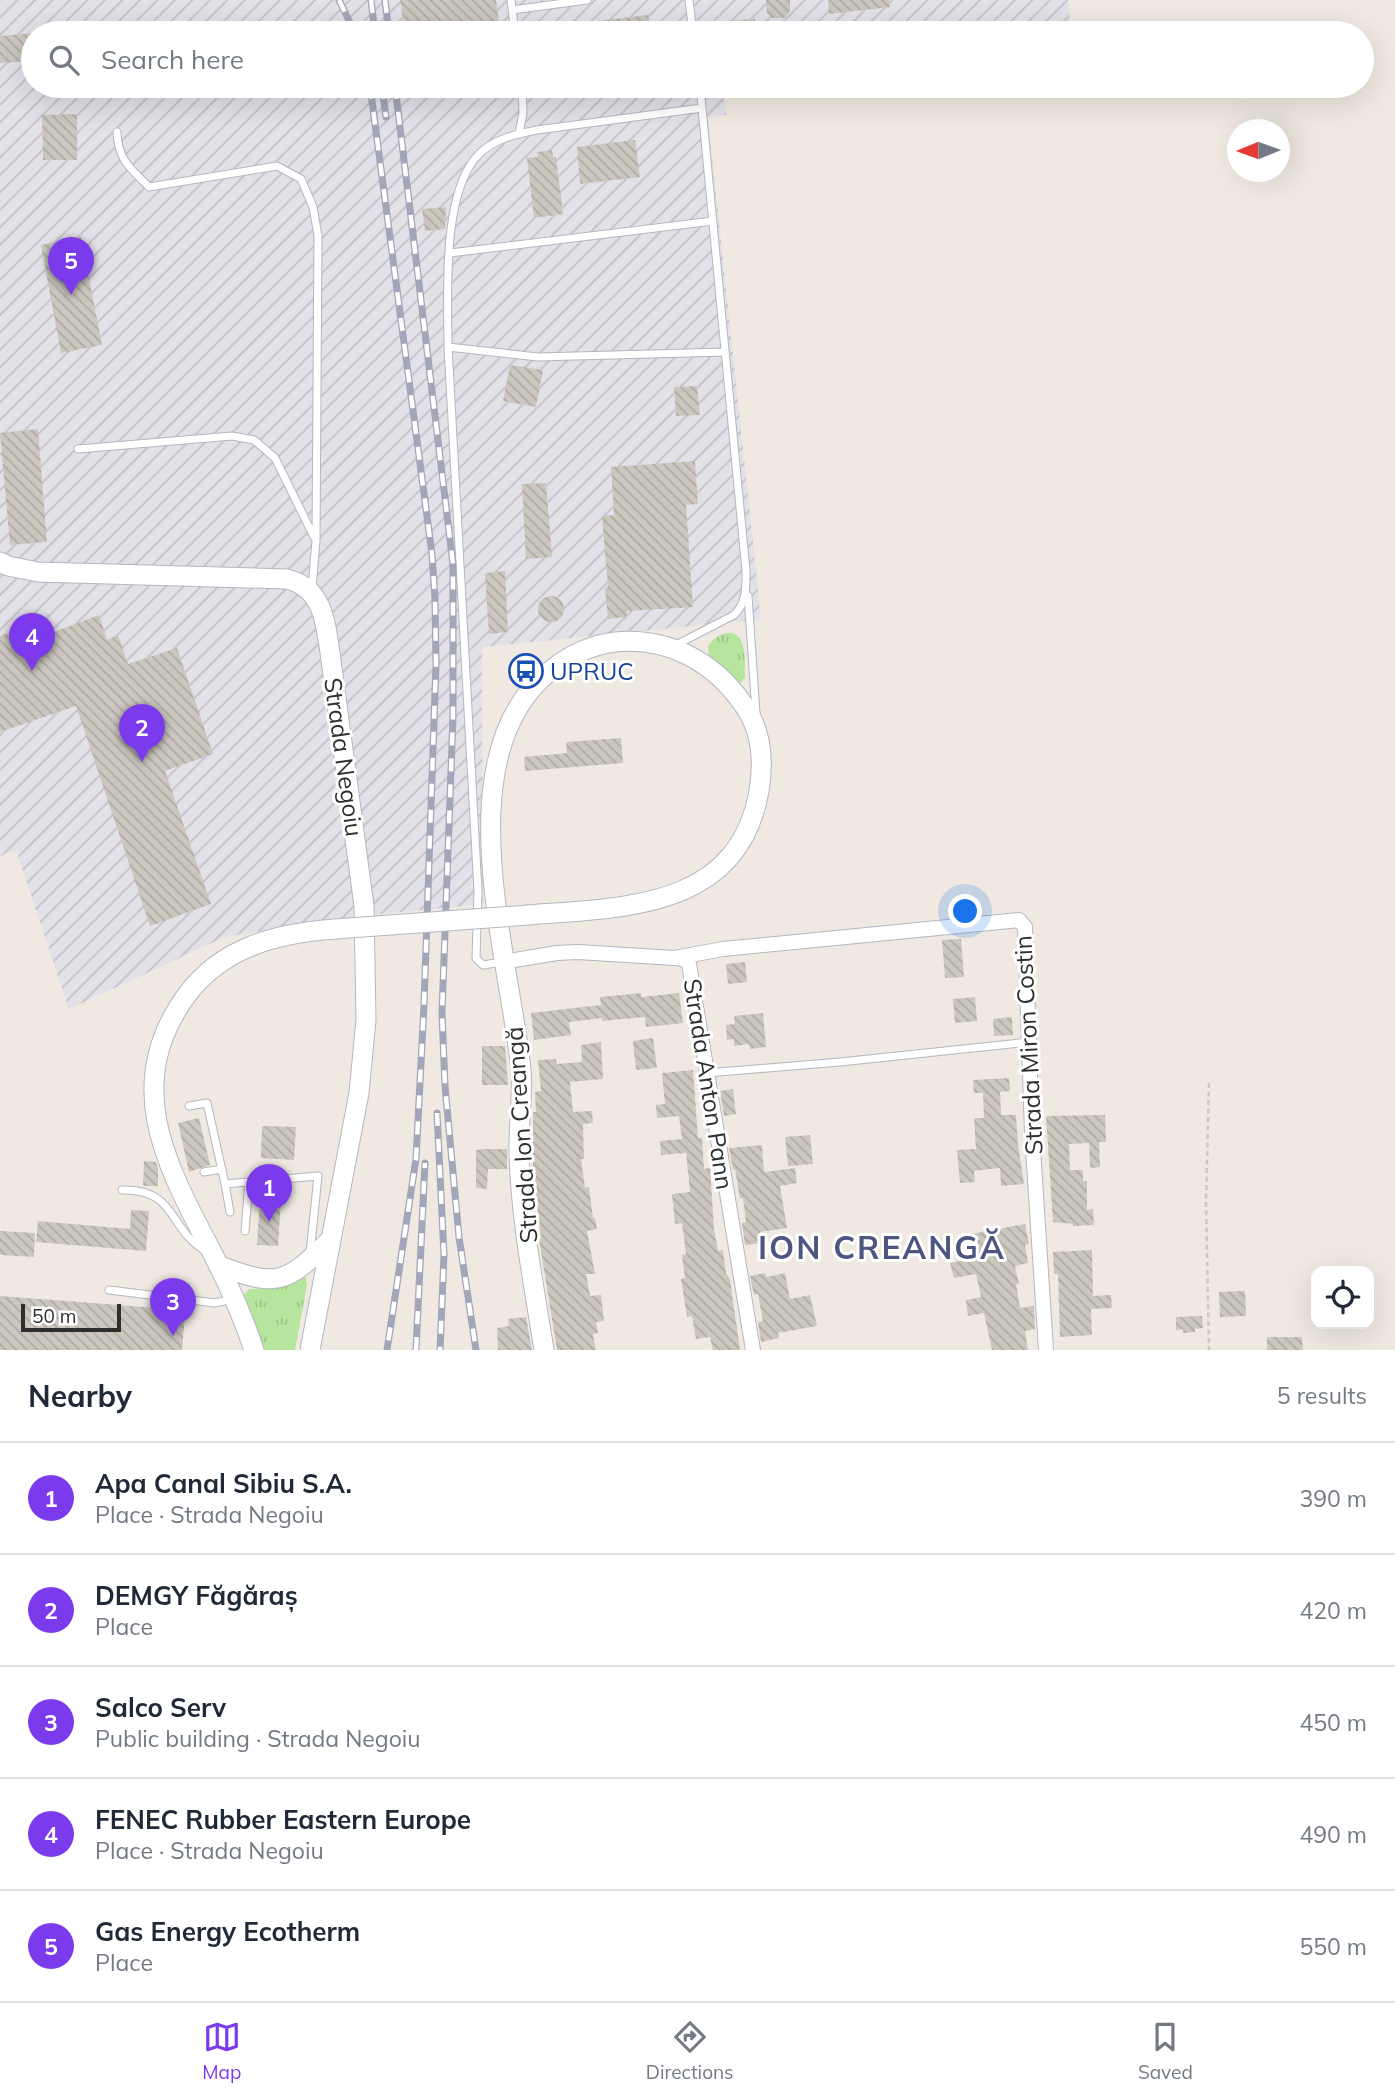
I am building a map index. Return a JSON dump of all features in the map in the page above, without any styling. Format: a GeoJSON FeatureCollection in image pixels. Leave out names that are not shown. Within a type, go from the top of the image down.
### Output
{"type":"FeatureCollection","features":[{"type":"Feature","properties":{"kind":"main road"},"geometry":{"type":"LineString","coordinates":[[0,562],[22,569],[50,572],[288,579],[302,582],[312,591]]}},
{"type":"Feature","properties":{"kind":"main road","name":"Strada Negoiu"},"geometry":{"type":"LineString","coordinates":[[310,1350],[362,1067],[366,1020],[364,906],[326,626],[312,591]]}},
{"type":"Feature","properties":{"kind":"main road","name":"Strada Ion Creangă"},"geometry":{"type":"LineString","coordinates":[[544,1350],[522,1194],[519,1154],[521,1074],[494,888],[493,793],[502,742],[517,707],[541,677],[581,651],[614,642],[648,642],[671,647],[699,660],[721,678],[740,699],[757,726]]}},
{"type":"Feature","properties":{"kind":"main road"},"geometry":{"type":"LineString","coordinates":[[254,1350],[218,1265],[184,1202],[159,1135],[153,1087],[154,1070],[163,1036],[190,990],[222,961],[252,944],[303,932],[640,905],[678,894],[714,872],[733,854],[753,815],[761,773],[757,726]]}},
{"type":"Feature","properties":{"kind":"main road"},"geometry":{"type":"LineString","coordinates":[[218,1265],[255,1278],[275,1279],[301,1269],[330,1240]]}},
{"type":"Feature","properties":{"kind":"street","name":"Strada Miron Costin"},"geometry":{"type":"LineString","coordinates":[[674,958],[723,949],[1019,920],[1025,927],[1032,1133],[1046,1350]]}},
{"type":"Feature","properties":{"kind":"street","name":"Strada Anton Pann"},"geometry":{"type":"LineString","coordinates":[[503,961],[578,952],[674,958],[689,964],[753,1350]]}},
{"type":"Feature","properties":{"kind":"lane"},"geometry":{"type":"LineString","coordinates":[[511,0],[513,21]]}},
{"type":"Feature","properties":{"kind":"lane"},"geometry":{"type":"LineString","coordinates":[[512,10],[587,0]]}},
{"type":"Feature","properties":{"kind":"lane"},"geometry":{"type":"LineString","coordinates":[[689,0],[692,21]]}},
{"type":"Feature","properties":{"kind":"lane"},"geometry":{"type":"LineString","coordinates":[[520,133],[522,98]]}},
{"type":"Feature","properties":{"kind":"lane"},"geometry":{"type":"LineString","coordinates":[[701,98],[746,571],[757,726]]}},
{"type":"Feature","properties":{"kind":"lane"},"geometry":{"type":"LineString","coordinates":[[503,961],[483,965],[476,958],[478,891],[448,348],[450,253],[457,200],[471,164],[479,153],[493,143],[520,133],[702,108]]}},
{"type":"Feature","properties":{"kind":"lane"},"geometry":{"type":"LineString","coordinates":[[117,132],[117,149],[125,164],[149,187],[277,166],[301,179],[313,206],[318,236],[316,541],[312,591]]}},
{"type":"Feature","properties":{"kind":"lane"},"geometry":{"type":"LineString","coordinates":[[450,253],[713,221]]}},
{"type":"Feature","properties":{"kind":"lane"},"geometry":{"type":"LineString","coordinates":[[448,348],[538,357],[725,352]]}},
{"type":"Feature","properties":{"kind":"lane"},"geometry":{"type":"LineString","coordinates":[[78,449],[232,436],[254,440],[275,458],[316,541]]}},
{"type":"Feature","properties":{"kind":"lane"},"geometry":{"type":"LineString","coordinates":[[671,647],[734,615],[741,608],[746,594],[746,571]]}},
{"type":"Feature","properties":{"kind":"lane"},"geometry":{"type":"LineString","coordinates":[[707,1073],[867,1060],[1029,1042]]}},
{"type":"Feature","properties":{"kind":"lane"},"geometry":{"type":"LineString","coordinates":[[189,1106],[207,1103],[230,1212]]}},
{"type":"Feature","properties":{"kind":"lane"},"geometry":{"type":"LineString","coordinates":[[204,1172],[222,1169]]}},
{"type":"Feature","properties":{"kind":"lane"},"geometry":{"type":"LineString","coordinates":[[225,1184],[318,1177],[310,1261]]}},
{"type":"Feature","properties":{"kind":"lane"},"geometry":{"type":"LineString","coordinates":[[245,1231],[249,1182]]}},
{"type":"Feature","properties":{"kind":"lane"},"geometry":{"type":"LineString","coordinates":[[121,1190],[134,1190],[162,1200],[187,1238],[218,1265]]}},
{"type":"Feature","properties":{"kind":"lane"},"geometry":{"type":"LineString","coordinates":[[109,1290],[215,1303],[234,1299]]}},
{"type":"Feature","properties":{"kind":"path"},"geometry":{"type":"LineString","coordinates":[[1209,1083],[1206,1201],[1209,1350]]}},
{"type":"Feature","properties":{"kind":"shaded area"},"geometry":{"type":"Polygon","coordinates":[[[0,0],[1068,0],[1070,21],[21,21],[21,98],[724,98],[726,115],[708,118],[761,619],[482,647],[483,904],[342,918],[225,937],[69,1009],[16,850],[0,856],[0,0]]]}},
{"type":"Feature","properties":{"kind":"green space"},"geometry":{"type":"Polygon","coordinates":[[[733,633],[741,641],[744,652],[745,677],[741,682],[737,682],[709,657],[708,646],[713,640],[722,634],[733,633]]]}},
{"type":"Feature","properties":{"kind":"green space"},"geometry":{"type":"Polygon","coordinates":[[[306,1277],[307,1285],[295,1350],[263,1350],[243,1296],[249,1289],[274,1288],[306,1277]]]}},
{"type":"Feature","properties":{"kind":"building"},"geometry":{"type":"Polygon","coordinates":[[[400,0],[496,0],[499,21],[403,21],[400,0]]]}},
{"type":"Feature","properties":{"kind":"building"},"geometry":{"type":"Polygon","coordinates":[[[766,0],[790,0],[790,11],[784,18],[772,18],[767,13],[766,0]]]}},
{"type":"Feature","properties":{"kind":"building"},"geometry":{"type":"Polygon","coordinates":[[[828,0],[889,0],[890,7],[829,14],[828,0]]]}},
{"type":"Feature","properties":{"kind":"building"},"geometry":{"type":"Polygon","coordinates":[[[648,15],[649,21],[597,21],[648,15]]]}},
{"type":"Feature","properties":{"kind":"building"},"geometry":{"type":"Polygon","coordinates":[[[21,34],[21,62],[0,63],[0,36],[21,34]]]}},
{"type":"Feature","properties":{"kind":"building"},"geometry":{"type":"Polygon","coordinates":[[[77,114],[77,160],[43,160],[42,115],[77,114]]]}},
{"type":"Feature","properties":{"kind":"building"},"geometry":{"type":"Polygon","coordinates":[[[635,140],[640,177],[580,184],[577,147],[635,140]]]}},
{"type":"Feature","properties":{"kind":"building"},"geometry":{"type":"Polygon","coordinates":[[[552,150],[553,157],[556,157],[563,214],[534,218],[527,158],[538,157],[537,152],[552,150]]]}},
{"type":"Feature","properties":{"kind":"building"},"geometry":{"type":"Polygon","coordinates":[[[446,207],[445,229],[425,231],[422,209],[446,207]]]}},
{"type":"Feature","properties":{"kind":"building"},"geometry":{"type":"Polygon","coordinates":[[[81,237],[102,345],[61,353],[41,245],[81,237]]]}},
{"type":"Feature","properties":{"kind":"building"},"geometry":{"type":"Polygon","coordinates":[[[510,365],[543,370],[536,407],[503,401],[510,365]]]}},
{"type":"Feature","properties":{"kind":"building"},"geometry":{"type":"Polygon","coordinates":[[[697,386],[700,415],[676,416],[674,387],[697,386]]]}},
{"type":"Feature","properties":{"kind":"building"},"geometry":{"type":"Polygon","coordinates":[[[38,429],[47,542],[10,545],[0,433],[38,429]]]}},
{"type":"Feature","properties":{"kind":"building"},"geometry":{"type":"Polygon","coordinates":[[[695,461],[698,504],[686,505],[693,607],[627,611],[626,617],[608,619],[602,516],[614,515],[611,467],[695,461]]]}},
{"type":"Feature","properties":{"kind":"building"},"geometry":{"type":"Polygon","coordinates":[[[546,483],[552,557],[526,559],[522,484],[546,483]]]}},
{"type":"Feature","properties":{"kind":"building"},"geometry":{"type":"Polygon","coordinates":[[[505,571],[508,632],[489,634],[485,573],[505,571]]]}},
{"type":"Feature","properties":{"kind":"building"},"geometry":{"type":"Polygon","coordinates":[[[551,596],[560,600],[564,609],[560,618],[551,622],[542,618],[538,609],[542,600],[551,596]]]}},
{"type":"Feature","properties":{"kind":"building"},"geometry":{"type":"Polygon","coordinates":[[[99,615],[107,640],[118,635],[128,664],[177,648],[213,754],[165,771],[211,904],[150,926],[76,706],[0,732],[0,636],[47,619],[51,633],[99,615]]]}},
{"type":"Feature","properties":{"kind":"building"},"geometry":{"type":"Polygon","coordinates":[[[621,738],[623,763],[525,771],[524,757],[567,753],[566,742],[621,738]]]}},
{"type":"Feature","properties":{"kind":"building"},"geometry":{"type":"Polygon","coordinates":[[[961,939],[964,977],[945,978],[942,940],[961,939]]]}},
{"type":"Feature","properties":{"kind":"building"},"geometry":{"type":"Polygon","coordinates":[[[745,962],[747,982],[728,984],[726,964],[745,962]]]}},
{"type":"Feature","properties":{"kind":"building"},"geometry":{"type":"Polygon","coordinates":[[[641,993],[641,997],[679,993],[683,1023],[646,1027],[645,1017],[602,1021],[602,1018],[569,1022],[571,1035],[534,1040],[531,1013],[601,1005],[600,997],[641,993]]]}},
{"type":"Feature","properties":{"kind":"building"},"geometry":{"type":"Polygon","coordinates":[[[975,997],[977,1021],[955,1023],[953,999],[975,997]]]}},
{"type":"Feature","properties":{"kind":"building"},"geometry":{"type":"Polygon","coordinates":[[[763,1013],[766,1047],[750,1049],[749,1044],[734,1046],[734,1039],[727,1040],[726,1025],[735,1024],[734,1016],[763,1013]]]}},
{"type":"Feature","properties":{"kind":"building"},"geometry":{"type":"Polygon","coordinates":[[[1012,1017],[1013,1035],[994,1036],[993,1019],[1012,1017]]]}},
{"type":"Feature","properties":{"kind":"building"},"geometry":{"type":"Polygon","coordinates":[[[653,1038],[657,1068],[636,1070],[633,1041],[653,1038]]]}},
{"type":"Feature","properties":{"kind":"building"},"geometry":{"type":"Polygon","coordinates":[[[601,1042],[603,1079],[570,1082],[573,1112],[592,1111],[593,1123],[583,1124],[584,1159],[581,1159],[585,1188],[589,1187],[597,1229],[587,1231],[595,1274],[586,1274],[590,1296],[601,1295],[604,1321],[596,1322],[598,1333],[593,1334],[596,1350],[557,1350],[539,1239],[533,1167],[535,1092],[541,1091],[538,1060],[556,1059],[557,1064],[582,1062],[581,1045],[601,1042]]]}},
{"type":"Feature","properties":{"kind":"building"},"geometry":{"type":"Polygon","coordinates":[[[482,1046],[505,1046],[508,1085],[482,1085],[482,1046]]]}},
{"type":"Feature","properties":{"kind":"building"},"geometry":{"type":"Polygon","coordinates":[[[693,1070],[698,1138],[702,1138],[704,1169],[710,1168],[714,1229],[718,1251],[723,1250],[726,1273],[730,1280],[740,1350],[713,1350],[710,1337],[696,1339],[692,1316],[687,1317],[681,1279],[685,1278],[682,1255],[686,1254],[682,1223],[675,1224],[672,1194],[690,1192],[686,1153],[661,1155],[660,1141],[682,1139],[679,1116],[657,1118],[656,1105],[665,1104],[662,1073],[693,1070]]]}},
{"type":"Feature","properties":{"kind":"building"},"geometry":{"type":"Polygon","coordinates":[[[1009,1078],[1010,1091],[1000,1092],[1001,1115],[1016,1115],[1024,1184],[1001,1186],[1000,1168],[974,1171],[975,1182],[960,1183],[957,1150],[976,1149],[974,1118],[984,1118],[983,1093],[974,1093],[973,1080],[1009,1078]]]}},
{"type":"Feature","properties":{"kind":"building"},"geometry":{"type":"Polygon","coordinates":[[[733,1089],[736,1114],[724,1116],[720,1091],[733,1089]]]}},
{"type":"Feature","properties":{"kind":"building"},"geometry":{"type":"Polygon","coordinates":[[[1105,1115],[1106,1142],[1099,1142],[1100,1167],[1090,1168],[1089,1143],[1069,1144],[1070,1170],[1083,1170],[1083,1181],[1087,1181],[1087,1210],[1093,1209],[1094,1225],[1073,1226],[1053,1222],[1046,1116],[1105,1115]]]}},
{"type":"Feature","properties":{"kind":"building"},"geometry":{"type":"Polygon","coordinates":[[[199,1118],[210,1165],[189,1172],[178,1123],[199,1118]]]}},
{"type":"Feature","properties":{"kind":"building"},"geometry":{"type":"Polygon","coordinates":[[[262,1126],[296,1127],[294,1160],[261,1158],[262,1126]]]}},
{"type":"Feature","properties":{"kind":"building"},"geometry":{"type":"Polygon","coordinates":[[[810,1135],[813,1164],[788,1166],[785,1137],[810,1135]]]}},
{"type":"Feature","properties":{"kind":"building"},"geometry":{"type":"Polygon","coordinates":[[[762,1145],[764,1172],[795,1168],[797,1183],[780,1186],[787,1228],[760,1232],[761,1243],[745,1245],[743,1198],[740,1199],[729,1148],[762,1145]]]}},
{"type":"Feature","properties":{"kind":"building"},"geometry":{"type":"Polygon","coordinates":[[[507,1149],[507,1169],[488,1169],[487,1189],[476,1188],[476,1150],[507,1149]]]}},
{"type":"Feature","properties":{"kind":"building"},"geometry":{"type":"Polygon","coordinates":[[[144,1161],[156,1162],[158,1186],[143,1186],[144,1161]]]}},
{"type":"Feature","properties":{"kind":"building"},"geometry":{"type":"Polygon","coordinates":[[[260,1198],[281,1200],[278,1246],[257,1245],[260,1198]]]}},
{"type":"Feature","properties":{"kind":"building"},"geometry":{"type":"Polygon","coordinates":[[[131,1210],[149,1211],[146,1251],[36,1242],[38,1221],[130,1229],[131,1210]]]}},
{"type":"Feature","properties":{"kind":"building"},"geometry":{"type":"Polygon","coordinates":[[[1025,1224],[1029,1244],[1025,1245],[1028,1263],[1015,1266],[1019,1284],[1016,1284],[1020,1308],[1034,1306],[1035,1329],[1025,1331],[1028,1350],[992,1350],[984,1313],[968,1316],[966,1300],[981,1297],[976,1274],[954,1278],[950,1263],[975,1258],[971,1234],[1025,1224]]]}},
{"type":"Feature","properties":{"kind":"building"},"geometry":{"type":"Polygon","coordinates":[[[0,1231],[35,1233],[34,1257],[0,1255],[0,1231]]]}},
{"type":"Feature","properties":{"kind":"building"},"geometry":{"type":"Polygon","coordinates":[[[1092,1250],[1093,1296],[1111,1295],[1112,1308],[1091,1309],[1092,1335],[1060,1337],[1058,1274],[1054,1274],[1053,1252],[1092,1250]]]}},
{"type":"Feature","properties":{"kind":"building"},"geometry":{"type":"Polygon","coordinates":[[[765,1273],[766,1277],[785,1273],[790,1299],[810,1295],[817,1326],[778,1333],[779,1338],[761,1342],[758,1322],[763,1321],[758,1294],[754,1295],[750,1276],[765,1273]]]}},
{"type":"Feature","properties":{"kind":"building"},"geometry":{"type":"Polygon","coordinates":[[[1245,1291],[1246,1316],[1220,1317],[1219,1292],[1245,1291]]]}},
{"type":"Feature","properties":{"kind":"building"},"geometry":{"type":"Polygon","coordinates":[[[0,1296],[159,1308],[159,1312],[185,1315],[182,1350],[0,1350],[0,1296]]]}},
{"type":"Feature","properties":{"kind":"building"},"geometry":{"type":"Polygon","coordinates":[[[1202,1316],[1203,1328],[1183,1333],[1183,1329],[1176,1330],[1176,1317],[1202,1316]]]}},
{"type":"Feature","properties":{"kind":"building"},"geometry":{"type":"Polygon","coordinates":[[[526,1317],[532,1350],[498,1350],[497,1328],[509,1326],[508,1319],[526,1317]]]}},
{"type":"Feature","properties":{"kind":"building"},"geometry":{"type":"Polygon","coordinates":[[[1267,1337],[1302,1337],[1303,1350],[1267,1350],[1267,1337]]]}},
{"type":"Feature","properties":{"kind":"railway"},"geometry":{"type":"LineString","coordinates":[[339,0],[349,21]]}},
{"type":"Feature","properties":{"kind":"railway"},"geometry":{"type":"LineString","coordinates":[[371,0],[374,21]]}},
{"type":"Feature","properties":{"kind":"railway"},"geometry":{"type":"LineString","coordinates":[[385,0],[388,21]]}},
{"type":"Feature","properties":{"kind":"railway"},"geometry":{"type":"LineString","coordinates":[[372,98],[432,554],[436,664],[416,1159],[387,1350]]}},
{"type":"Feature","properties":{"kind":"railway"},"geometry":{"type":"LineString","coordinates":[[384,98],[386,117]]}},
{"type":"Feature","properties":{"kind":"railway"},"geometry":{"type":"LineString","coordinates":[[396,98],[453,564],[453,717],[442,1013],[445,1086],[459,1237],[476,1350]]}},
{"type":"Feature","properties":{"kind":"railway"},"geometry":{"type":"LineString","coordinates":[[437,1113],[444,1255],[440,1350]]}},
{"type":"Feature","properties":{"kind":"railway"},"geometry":{"type":"LineString","coordinates":[[416,1350],[425,1163]]}},
{"type":"Feature","properties":{"kind":"place","name":"Gas Energy Ecotherm"},"geometry":{"type":"Point","coordinates":[71,295]}},
{"type":"Feature","properties":{"kind":"place","name":"FENEC Rubber Eastern Europe"},"geometry":{"type":"Point","coordinates":[32,671]}},
{"type":"Feature","properties":{"kind":"place","name":"UPRUC"},"geometry":{"type":"Point","coordinates":[526,671]}},
{"type":"Feature","properties":{"kind":"place","name":"DEMGY Făgăraș"},"geometry":{"type":"Point","coordinates":[142,762]}},
{"type":"Feature","properties":{"kind":"place","name":"Apa Canal Sibiu S.A."},"geometry":{"type":"Point","coordinates":[269,1222]}},
{"type":"Feature","properties":{"kind":"place","name":"Salco Serv"},"geometry":{"type":"Point","coordinates":[173,1336]}},
{"type":"Feature","properties":{"kind":"district","name":"ION CREANGĂ"},"geometry":{"type":"Point","coordinates":[882,1247]}}]}
